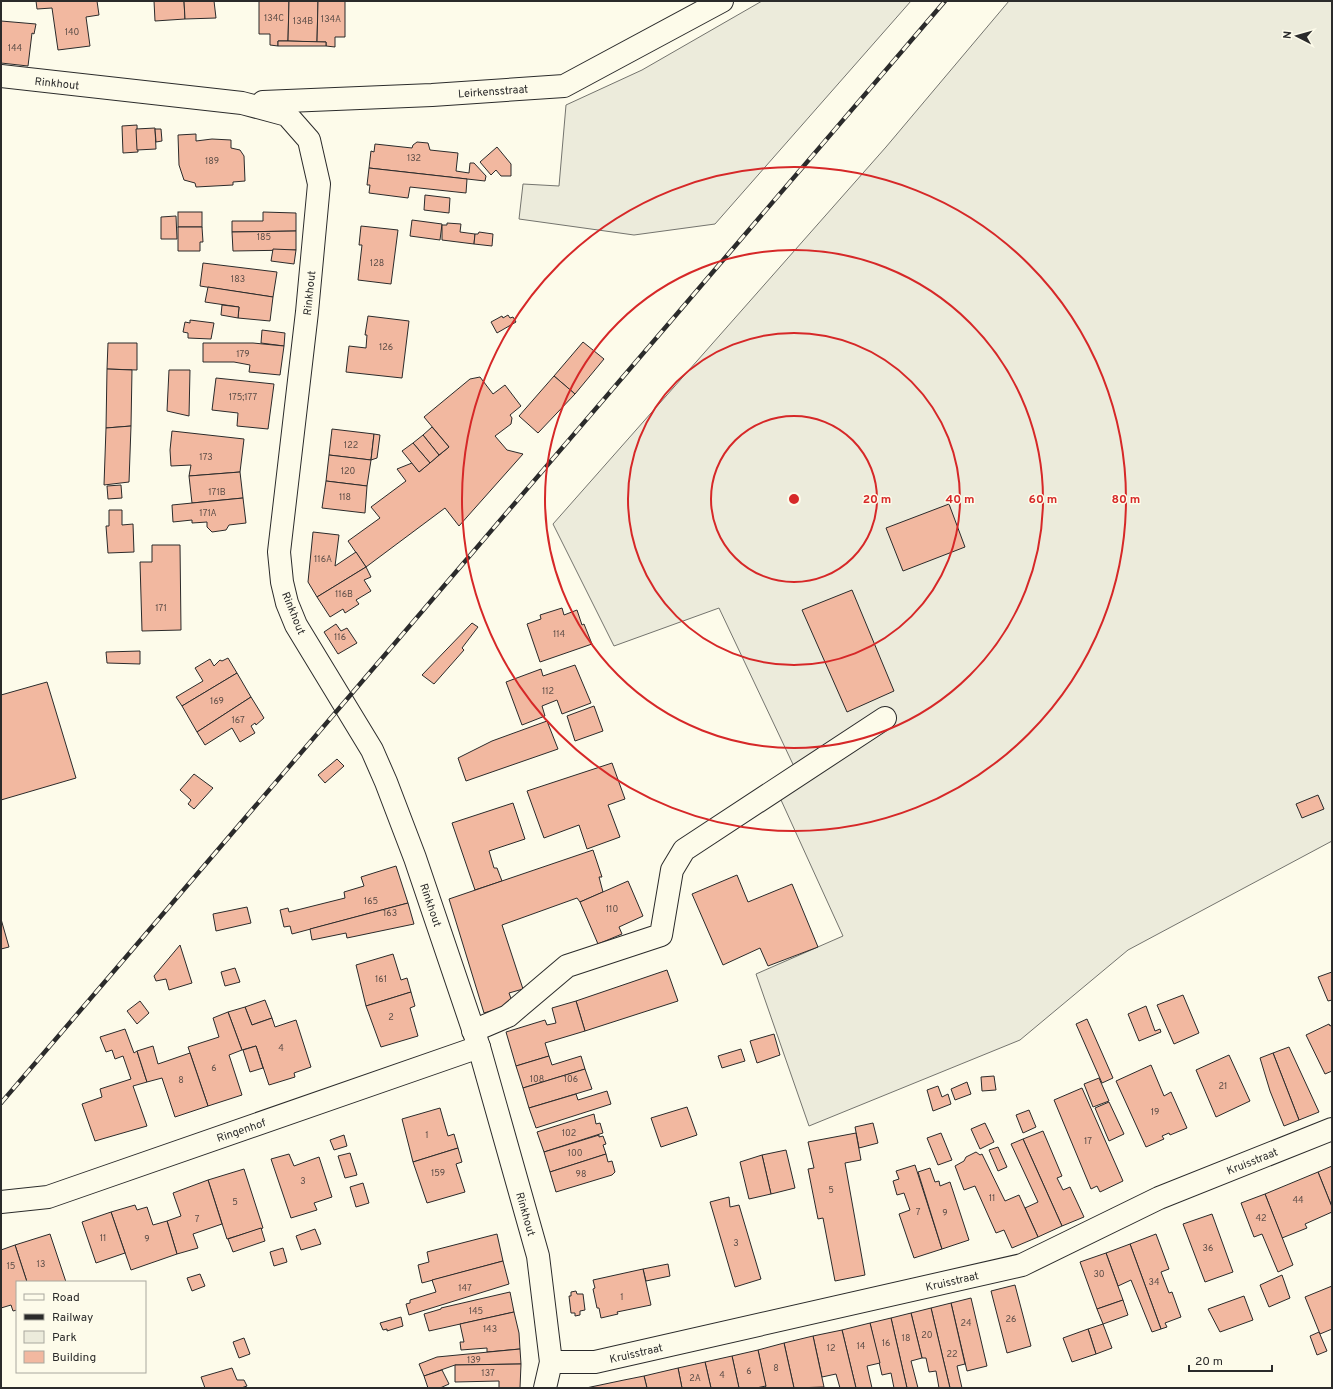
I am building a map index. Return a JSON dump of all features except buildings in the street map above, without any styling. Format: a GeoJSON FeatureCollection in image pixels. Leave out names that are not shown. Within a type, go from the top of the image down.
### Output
{"type":"FeatureCollection","features":[{"type":"Feature","properties":{"kind":"street","name":"Leirkensstraat"},"geometry":{"type":"LineString","coordinates":[[242,103],[432,95],[564,86],[722,1]]}},
{"type":"Feature","properties":{"kind":"street","name":"Rinkhout"},"geometry":{"type":"LineString","coordinates":[[1,76],[242,103],[286,115],[308,140],[319,184],[307,312],[279,552],[282,582],[287,603],[296,625],[372,750],[386,782],[415,858],[476,1039],[538,1256],[551,1362],[545,1388]]}},
{"type":"Feature","properties":{"kind":"street","name":"Ringenhof"},"geometry":{"type":"LineString","coordinates":[[1,1202],[48,1197],[476,1039],[508,1016],[567,966],[661,935],[672,870],[684,850],[884,718]]}},
{"type":"Feature","properties":{"kind":"street","name":"Kruisstraat"},"geometry":{"type":"LineString","coordinates":[[551,1362],[595,1362],[1022,1265],[1159,1198],[1332,1129]]}},
{"type":"Feature","properties":{"kind":"green space"},"geometry":{"type":"Polygon","coordinates":[[[762,1],[911,1],[715,224],[634,235],[519,219],[523,184],[559,186],[566,105],[642,70],[762,1]]]}},
{"type":"Feature","properties":{"kind":"green space"},"geometry":{"type":"Polygon","coordinates":[[[1009,1],[1332,1],[1332,841],[1128,950],[1020,1040],[809,1126],[756,974],[843,936],[776,789],[799,777],[719,608],[614,646],[553,524],[886,147],[1009,1]]]}},
{"type":"Feature","properties":{"kind":"railway"},"geometry":{"type":"LineString","coordinates":[[1,1103],[945,1]]}}]}
